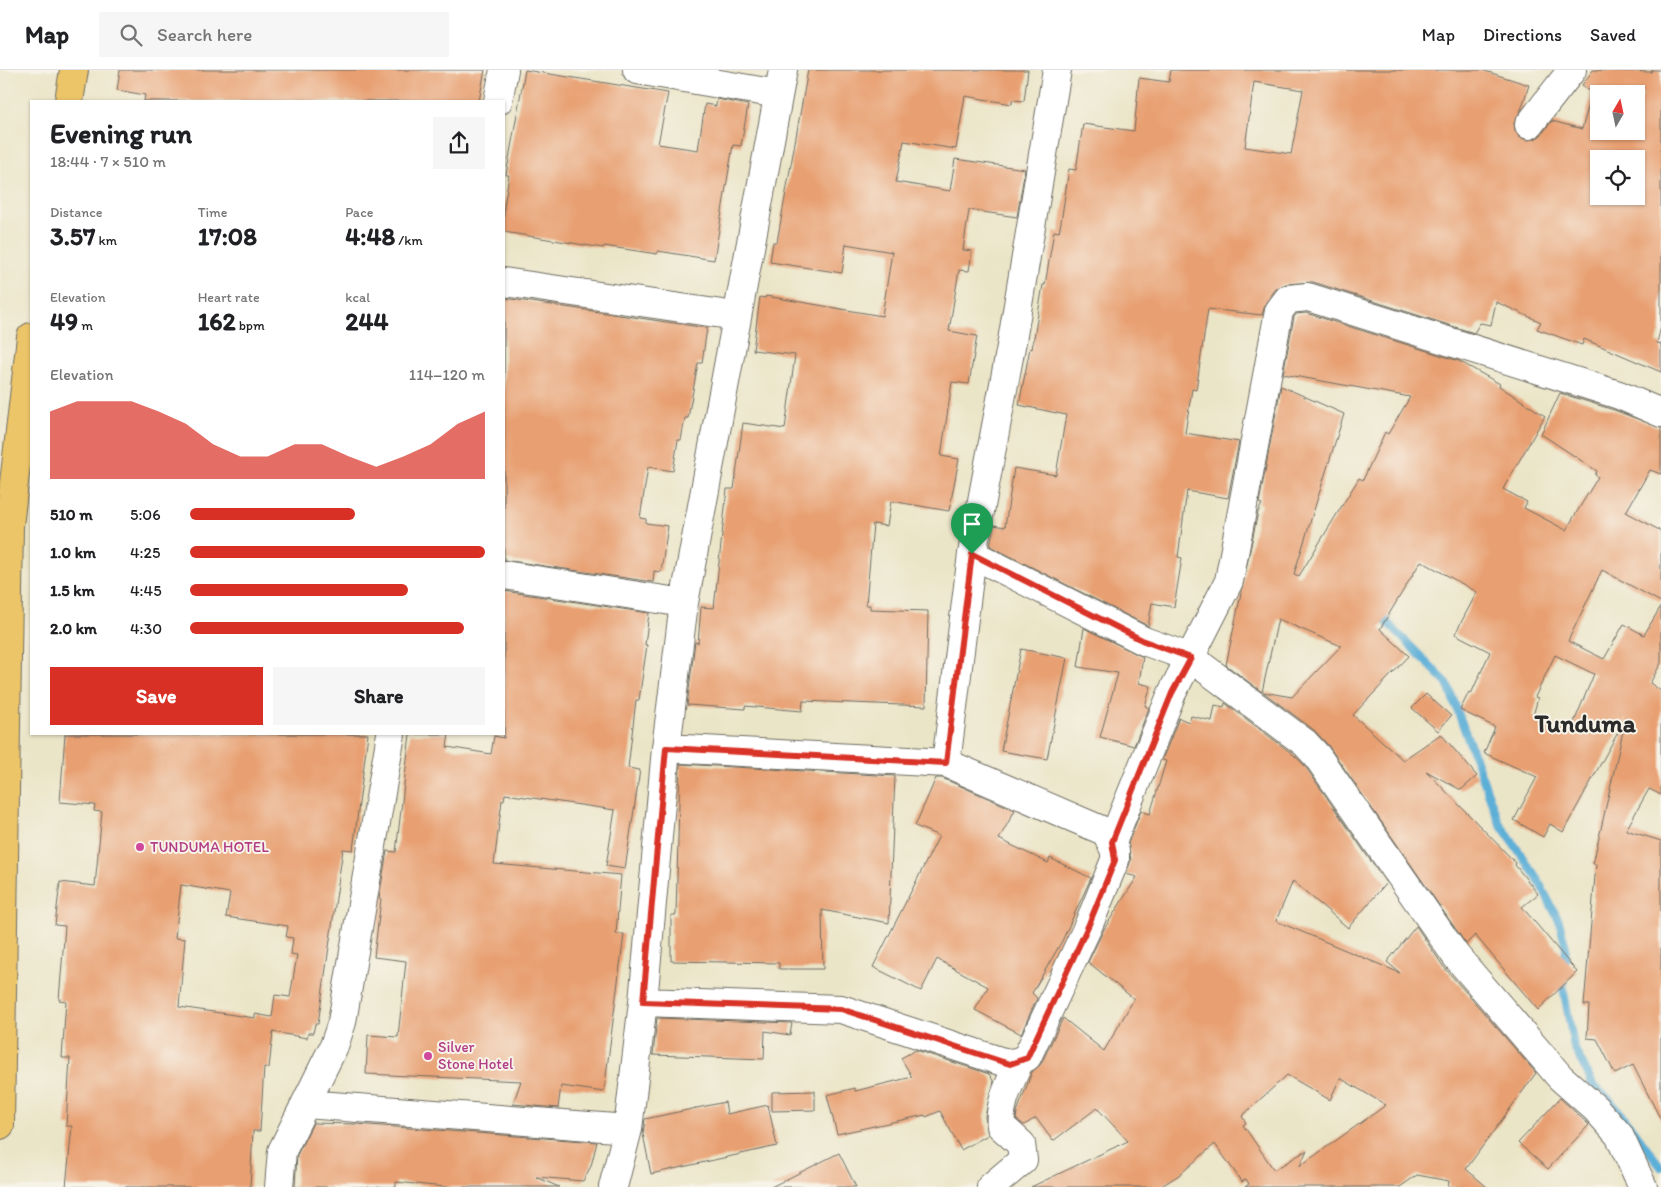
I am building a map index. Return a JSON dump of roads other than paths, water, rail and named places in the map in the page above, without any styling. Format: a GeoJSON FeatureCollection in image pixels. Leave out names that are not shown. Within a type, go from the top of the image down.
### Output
{"type":"FeatureCollection","features":[{"type":"Feature","properties":{"kind":"highway"},"geometry":{"type":"LineString","coordinates":[[69,100],[74,70]]}},
{"type":"Feature","properties":{"kind":"highway"},"geometry":{"type":"LineString","coordinates":[[0,1125],[9,526],[30,350]]}},
{"type":"Feature","properties":{"kind":"street"},"geometry":{"type":"LineString","coordinates":[[498,100],[504,70]]}},
{"type":"Feature","properties":{"kind":"street"},"geometry":{"type":"LineString","coordinates":[[613,1187],[628,1129],[643,1002],[666,748],[684,604],[780,82],[637,70]]}},
{"type":"Feature","properties":{"kind":"street"},"geometry":{"type":"LineString","coordinates":[[946,763],[972,554],[1012,341],[1057,70]]}},
{"type":"Feature","properties":{"kind":"street"},"geometry":{"type":"LineString","coordinates":[[1529,124],[1572,70]]}},
{"type":"Feature","properties":{"kind":"street"},"geometry":{"type":"LineString","coordinates":[[505,282],[736,316]]}},
{"type":"Feature","properties":{"kind":"street"},"geometry":{"type":"LineString","coordinates":[[1112,842],[1172,693],[1229,582],[1279,311],[1288,299],[1308,297],[1619,395],[1661,413]]}},
{"type":"Feature","properties":{"kind":"street"},"geometry":{"type":"LineString","coordinates":[[972,554],[1144,641],[1191,658],[1305,743],[1456,956],[1560,1077],[1596,1109],[1619,1135],[1643,1187]]}},
{"type":"Feature","properties":{"kind":"street"},"geometry":{"type":"LineString","coordinates":[[505,575],[684,604]]}},
{"type":"Feature","properties":{"kind":"street"},"geometry":{"type":"LineString","coordinates":[[278,1187],[280,1157],[334,1046],[348,996],[391,735]]}},
{"type":"Feature","properties":{"kind":"street"},"geometry":{"type":"LineString","coordinates":[[643,1002],[841,1009],[1010,1064],[1019,1062],[1027,1058],[1089,924],[1115,860],[1112,842],[1106,832],[946,763],[666,748]]}},
{"type":"Feature","properties":{"kind":"street"},"geometry":{"type":"LineString","coordinates":[[991,1187],[1023,1160],[1021,1144],[1001,1126],[1000,1119],[1002,1104],[1019,1062]]}},
{"type":"Feature","properties":{"kind":"street"},"geometry":{"type":"LineString","coordinates":[[306,1104],[628,1129]]}},
{"type":"Feature","properties":{"kind":"waterway"},"geometry":{"type":"LineString","coordinates":[[1378,613],[1447,683],[1499,822],[1537,878],[1559,921],[1566,947],[1563,987],[1574,1047],[1593,1085],[1609,1099],[1624,1117],[1661,1167]]}},
{"type":"Feature","properties":{"kind":"place","name":"TUNDUMA HOTEL"},"geometry":{"type":"Point","coordinates":[140,847]}},
{"type":"Feature","properties":{"kind":"place","name":"Silver Stone Hotel"},"geometry":{"type":"Point","coordinates":[428,1056]}},
{"type":"Feature","properties":{"kind":"district","name":"Tunduma"},"geometry":{"type":"Point","coordinates":[1585,723]}}]}
